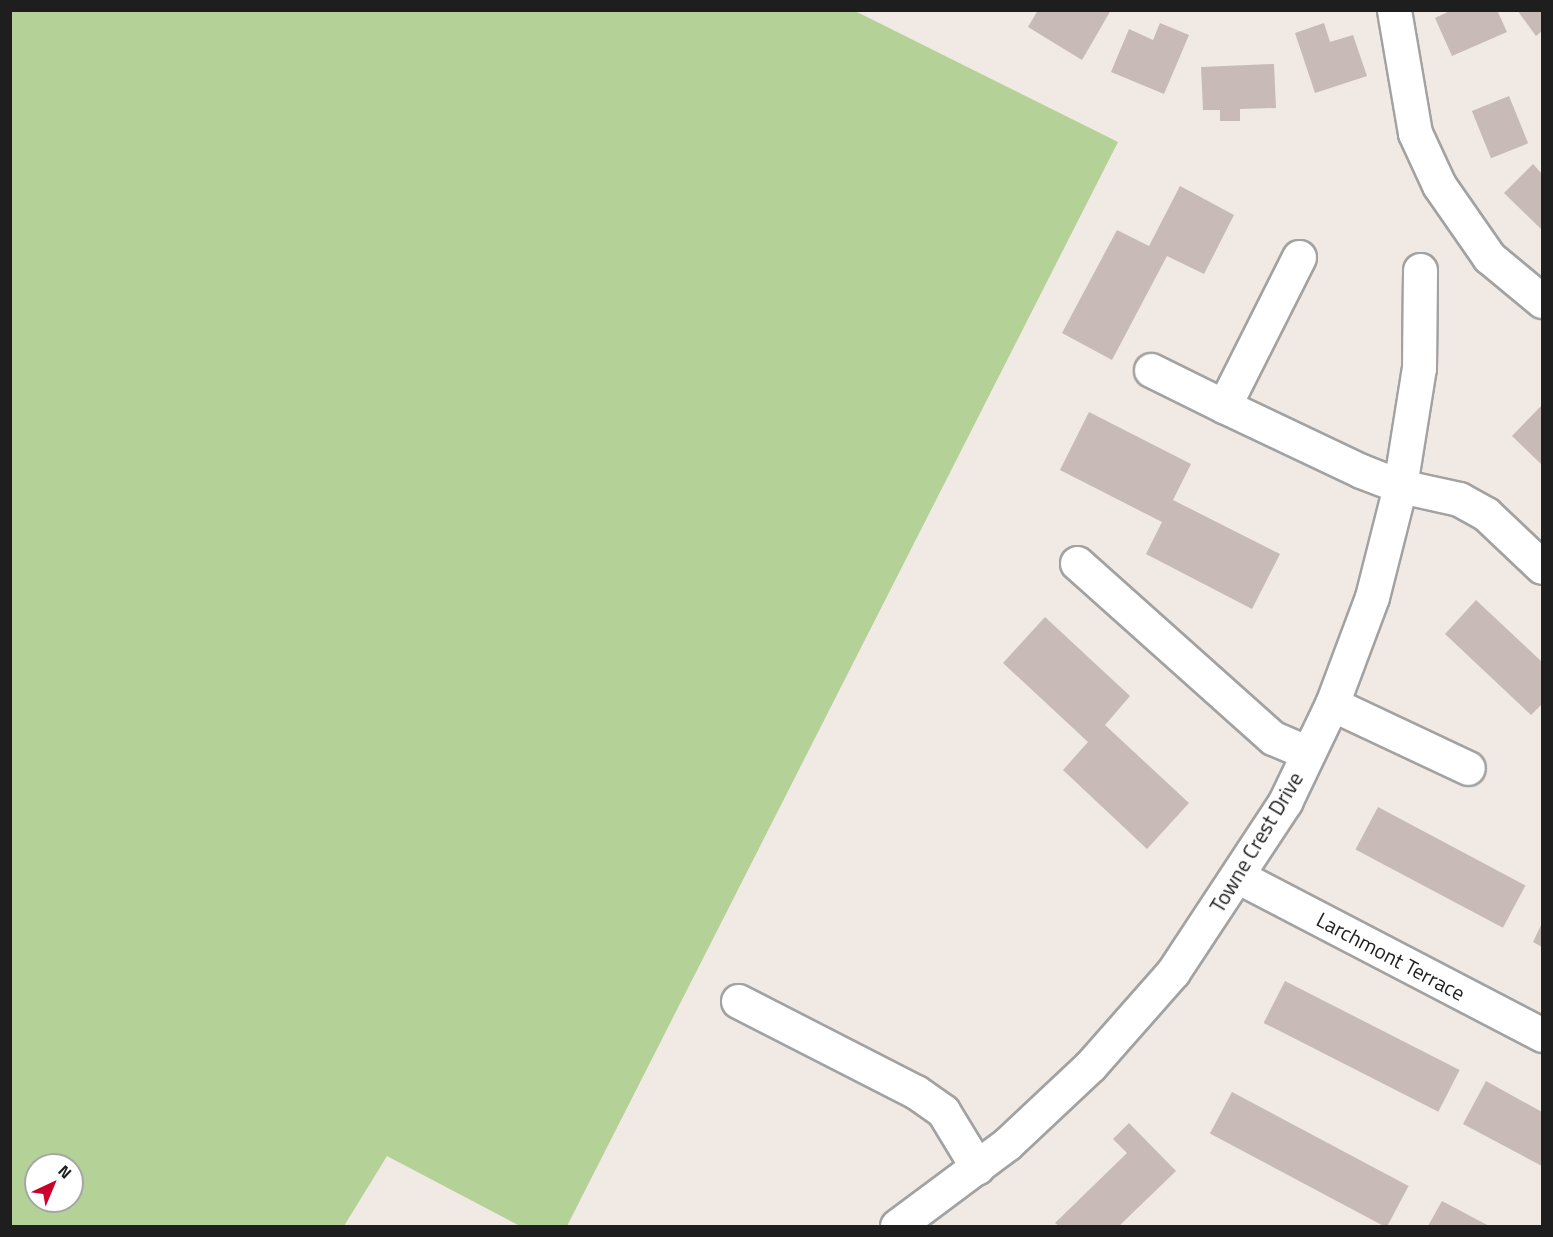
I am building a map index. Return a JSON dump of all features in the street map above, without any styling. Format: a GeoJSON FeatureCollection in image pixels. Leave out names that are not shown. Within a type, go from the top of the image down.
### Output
{"type":"FeatureCollection","features":[{"type":"Feature","properties":{"kind":"street"},"geometry":{"type":"LineString","coordinates":[[1394,10],[1415,133],[1439,185],[1489,257],[1542,301]]}},
{"type":"Feature","properties":{"kind":"street"},"geometry":{"type":"LineString","coordinates":[[1224,406],[1299,257]]}},
{"type":"Feature","properties":{"kind":"street","name":"Towne Crest Drive"},"geometry":{"type":"LineString","coordinates":[[907,1224],[977,1167],[1091,1065],[1173,972],[1239,877],[1286,802],[1332,704],[1372,597],[1400,486],[1419,368],[1420,270]]}},
{"type":"Feature","properties":{"kind":"street"},"geometry":{"type":"LineString","coordinates":[[1151,370],[1224,406],[1400,486],[1459,500],[1486,514],[1542,567]]}},
{"type":"Feature","properties":{"kind":"street"},"geometry":{"type":"LineString","coordinates":[[1077,563],[1273,738],[1308,753]]}},
{"type":"Feature","properties":{"kind":"street"},"geometry":{"type":"LineString","coordinates":[[1332,704],[1468,768]]}},
{"type":"Feature","properties":{"kind":"street","name":"Larchmont Terrace"},"geometry":{"type":"LineString","coordinates":[[1239,877],[1542,1035]]}},
{"type":"Feature","properties":{"kind":"street"},"geometry":{"type":"LineString","coordinates":[[738,1001],[916,1092],[943,1111],[977,1167]]}},
{"type":"Feature","properties":{"kind":"green space"},"geometry":{"type":"Polygon","coordinates":[[[10,11],[855,11],[1118,142],[567,1226],[520,1226],[387,1156],[344,1226],[11,1226],[10,11]]]}},
{"type":"Feature","properties":{"kind":"building"},"geometry":{"type":"Polygon","coordinates":[[[1038,10],[1111,10],[1082,60],[1028,27],[1038,10]]]}},
{"type":"Feature","properties":{"kind":"building"},"geometry":{"type":"Polygon","coordinates":[[[1452,10],[1497,10],[1507,32],[1452,56],[1435,18],[1452,10]]]}},
{"type":"Feature","properties":{"kind":"building"},"geometry":{"type":"Polygon","coordinates":[[[1517,10],[1542,10],[1542,31],[1536,36],[1517,10]]]}},
{"type":"Feature","properties":{"kind":"building"},"geometry":{"type":"Polygon","coordinates":[[[1160,23],[1189,35],[1164,94],[1111,72],[1129,29],[1153,40],[1160,23]]]}},
{"type":"Feature","properties":{"kind":"building"},"geometry":{"type":"Polygon","coordinates":[[[1324,23],[1330,42],[1353,35],[1367,76],[1315,93],[1295,33],[1324,23]]]}},
{"type":"Feature","properties":{"kind":"building"},"geometry":{"type":"Polygon","coordinates":[[[1274,64],[1276,108],[1240,109],[1240,121],[1220,121],[1220,110],[1203,110],[1201,67],[1274,64]]]}},
{"type":"Feature","properties":{"kind":"building"},"geometry":{"type":"Polygon","coordinates":[[[1509,96],[1528,143],[1491,158],[1472,111],[1509,96]]]}},
{"type":"Feature","properties":{"kind":"building"},"geometry":{"type":"Polygon","coordinates":[[[1533,164],[1542,174],[1541,229],[1504,193],[1533,164]]]}},
{"type":"Feature","properties":{"kind":"building"},"geometry":{"type":"Polygon","coordinates":[[[1180,186],[1234,215],[1204,274],[1167,256],[1112,360],[1062,333],[1117,230],[1149,246],[1180,186]]]}},
{"type":"Feature","properties":{"kind":"building"},"geometry":{"type":"Polygon","coordinates":[[[1542,405],[1542,465],[1512,436],[1542,405]]]}},
{"type":"Feature","properties":{"kind":"building"},"geometry":{"type":"Polygon","coordinates":[[[1089,412],[1191,464],[1173,500],[1280,554],[1252,609],[1146,554],[1162,522],[1060,470],[1089,412]]]}},
{"type":"Feature","properties":{"kind":"building"},"geometry":{"type":"Polygon","coordinates":[[[1476,600],[1542,662],[1542,704],[1531,715],[1445,634],[1476,600]]]}},
{"type":"Feature","properties":{"kind":"building"},"geometry":{"type":"Polygon","coordinates":[[[1045,617],[1130,696],[1105,725],[1189,803],[1147,849],[1063,770],[1088,742],[1003,663],[1045,617]]]}},
{"type":"Feature","properties":{"kind":"building"},"geometry":{"type":"Polygon","coordinates":[[[1378,807],[1525,885],[1503,928],[1355,849],[1378,807]]]}},
{"type":"Feature","properties":{"kind":"building"},"geometry":{"type":"Polygon","coordinates":[[[1542,923],[1542,947],[1533,942],[1542,923]]]}},
{"type":"Feature","properties":{"kind":"building"},"geometry":{"type":"Polygon","coordinates":[[[1285,981],[1460,1070],[1438,1112],[1264,1023],[1285,981]]]}},
{"type":"Feature","properties":{"kind":"building"},"geometry":{"type":"Polygon","coordinates":[[[1486,1081],[1542,1112],[1542,1166],[1463,1124],[1486,1081]]]}},
{"type":"Feature","properties":{"kind":"building"},"geometry":{"type":"Polygon","coordinates":[[[1232,1092],[1409,1186],[1387,1226],[1384,1226],[1210,1133],[1232,1092]]]}},
{"type":"Feature","properties":{"kind":"building"},"geometry":{"type":"Polygon","coordinates":[[[1129,1123],[1176,1171],[1119,1226],[1059,1226],[1055,1223],[1127,1153],[1113,1139],[1129,1123]]]}},
{"type":"Feature","properties":{"kind":"building"},"geometry":{"type":"Polygon","coordinates":[[[1442,1201],[1489,1226],[1428,1226],[1442,1201]]]}}]}
